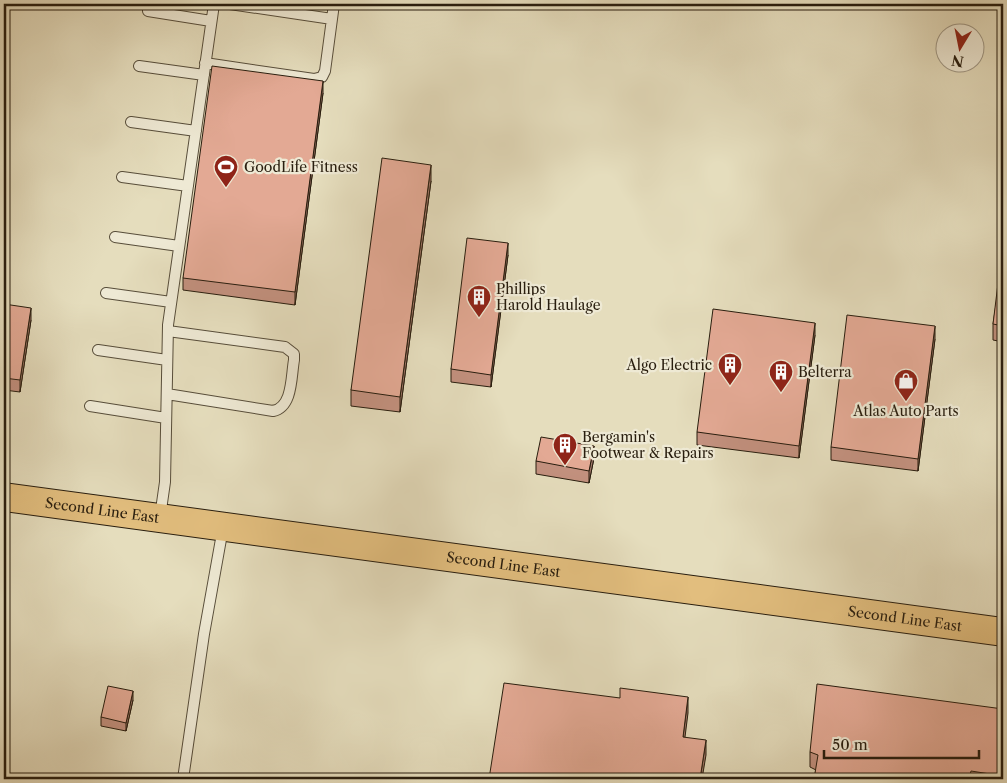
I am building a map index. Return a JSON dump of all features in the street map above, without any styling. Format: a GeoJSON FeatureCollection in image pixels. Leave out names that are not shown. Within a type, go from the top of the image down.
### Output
{"type":"FeatureCollection","features":[{"type":"Feature","properties":{"kind":"highway","name":"Second Line East"},"geometry":{"type":"LineString","coordinates":[[4,497],[1003,632]]}},
{"type":"Feature","properties":{"kind":"lane"},"geometry":{"type":"LineString","coordinates":[[160,518],[165,482],[167,360],[171,302],[214,4]]}},
{"type":"Feature","properties":{"kind":"lane"},"geometry":{"type":"LineString","coordinates":[[230,4],[332,19]]}},
{"type":"Feature","properties":{"kind":"lane"},"geometry":{"type":"LineString","coordinates":[[205,63],[314,79],[322,77],[325,71],[334,4]]}},
{"type":"Feature","properties":{"kind":"lane"},"geometry":{"type":"LineString","coordinates":[[148,11],[212,21]]}},
{"type":"Feature","properties":{"kind":"lane"},"geometry":{"type":"LineString","coordinates":[[139,66],[204,75]]}},
{"type":"Feature","properties":{"kind":"lane"},"geometry":{"type":"LineString","coordinates":[[130,122],[196,130]]}},
{"type":"Feature","properties":{"kind":"lane"},"geometry":{"type":"LineString","coordinates":[[122,177],[188,186]]}},
{"type":"Feature","properties":{"kind":"lane"},"geometry":{"type":"LineString","coordinates":[[115,237],[179,246]]}},
{"type":"Feature","properties":{"kind":"lane"},"geometry":{"type":"LineString","coordinates":[[106,293],[171,302]]}},
{"type":"Feature","properties":{"kind":"lane"},"geometry":{"type":"LineString","coordinates":[[166,394],[273,411],[280,410],[287,401],[294,360],[294,354],[286,347],[168,331]]}},
{"type":"Feature","properties":{"kind":"lane"},"geometry":{"type":"LineString","coordinates":[[98,350],[167,360]]}},
{"type":"Feature","properties":{"kind":"lane"},"geometry":{"type":"LineString","coordinates":[[90,406],[166,418]]}},
{"type":"Feature","properties":{"kind":"lane"},"geometry":{"type":"LineString","coordinates":[[183,779],[204,634],[223,527]]}},
{"type":"Feature","properties":{"kind":"building"},"geometry":{"type":"Polygon","coordinates":[[[212,66],[323,81],[295,292],[183,278],[212,66]]]}},
{"type":"Feature","properties":{"kind":"building"},"geometry":{"type":"Polygon","coordinates":[[[382,158],[431,165],[400,397],[351,390],[382,158]]]}},
{"type":"Feature","properties":{"kind":"building","name":"Phillips Harold Haulage"},"geometry":{"type":"Polygon","coordinates":[[[467,238],[508,243],[491,375],[451,369],[467,238]]]}},
{"type":"Feature","properties":{"kind":"building"},"geometry":{"type":"Polygon","coordinates":[[[1001,259],[1003,259],[1003,326],[993,324],[1001,259]]]}},
{"type":"Feature","properties":{"kind":"building"},"geometry":{"type":"Polygon","coordinates":[[[4,304],[31,308],[20,380],[4,378],[4,304]]]}},
{"type":"Feature","properties":{"kind":"building"},"geometry":{"type":"Polygon","coordinates":[[[713,309],[815,323],[799,446],[697,432],[713,309]]]}},
{"type":"Feature","properties":{"kind":"building"},"geometry":{"type":"Polygon","coordinates":[[[847,315],[935,326],[918,459],[831,447],[847,315]]]}},
{"type":"Feature","properties":{"kind":"building"},"geometry":{"type":"Polygon","coordinates":[[[541,437],[594,446],[589,471],[536,461],[541,437]]]}},
{"type":"Feature","properties":{"kind":"building"},"geometry":{"type":"Polygon","coordinates":[[[504,683],[620,698],[620,688],[688,697],[683,737],[706,740],[700,779],[489,779],[504,683]]]}},
{"type":"Feature","properties":{"kind":"building"},"geometry":{"type":"Polygon","coordinates":[[[817,684],[1003,709],[1003,776],[971,771],[969,779],[814,779],[818,755],[810,752],[817,684]]]}},
{"type":"Feature","properties":{"kind":"building"},"geometry":{"type":"Polygon","coordinates":[[[108,686],[133,691],[126,723],[101,717],[108,686]]]}},
{"type":"Feature","properties":{"kind":"place","name":"GoodLife Fitness"},"geometry":{"type":"Point","coordinates":[226,188]}},
{"type":"Feature","properties":{"kind":"place","name":"Phillips Harold Haulage"},"geometry":{"type":"Point","coordinates":[479,318]}},
{"type":"Feature","properties":{"kind":"place","name":"Algo Electric"},"geometry":{"type":"Point","coordinates":[730,386]}},
{"type":"Feature","properties":{"kind":"place","name":"Belterra"},"geometry":{"type":"Point","coordinates":[781,393]}},
{"type":"Feature","properties":{"kind":"place","name":"Atlas Auto Parts"},"geometry":{"type":"Point","coordinates":[906,402]}},
{"type":"Feature","properties":{"kind":"place","name":"Bergamin's Footwear & Repairs"},"geometry":{"type":"Point","coordinates":[565,466]}}]}
